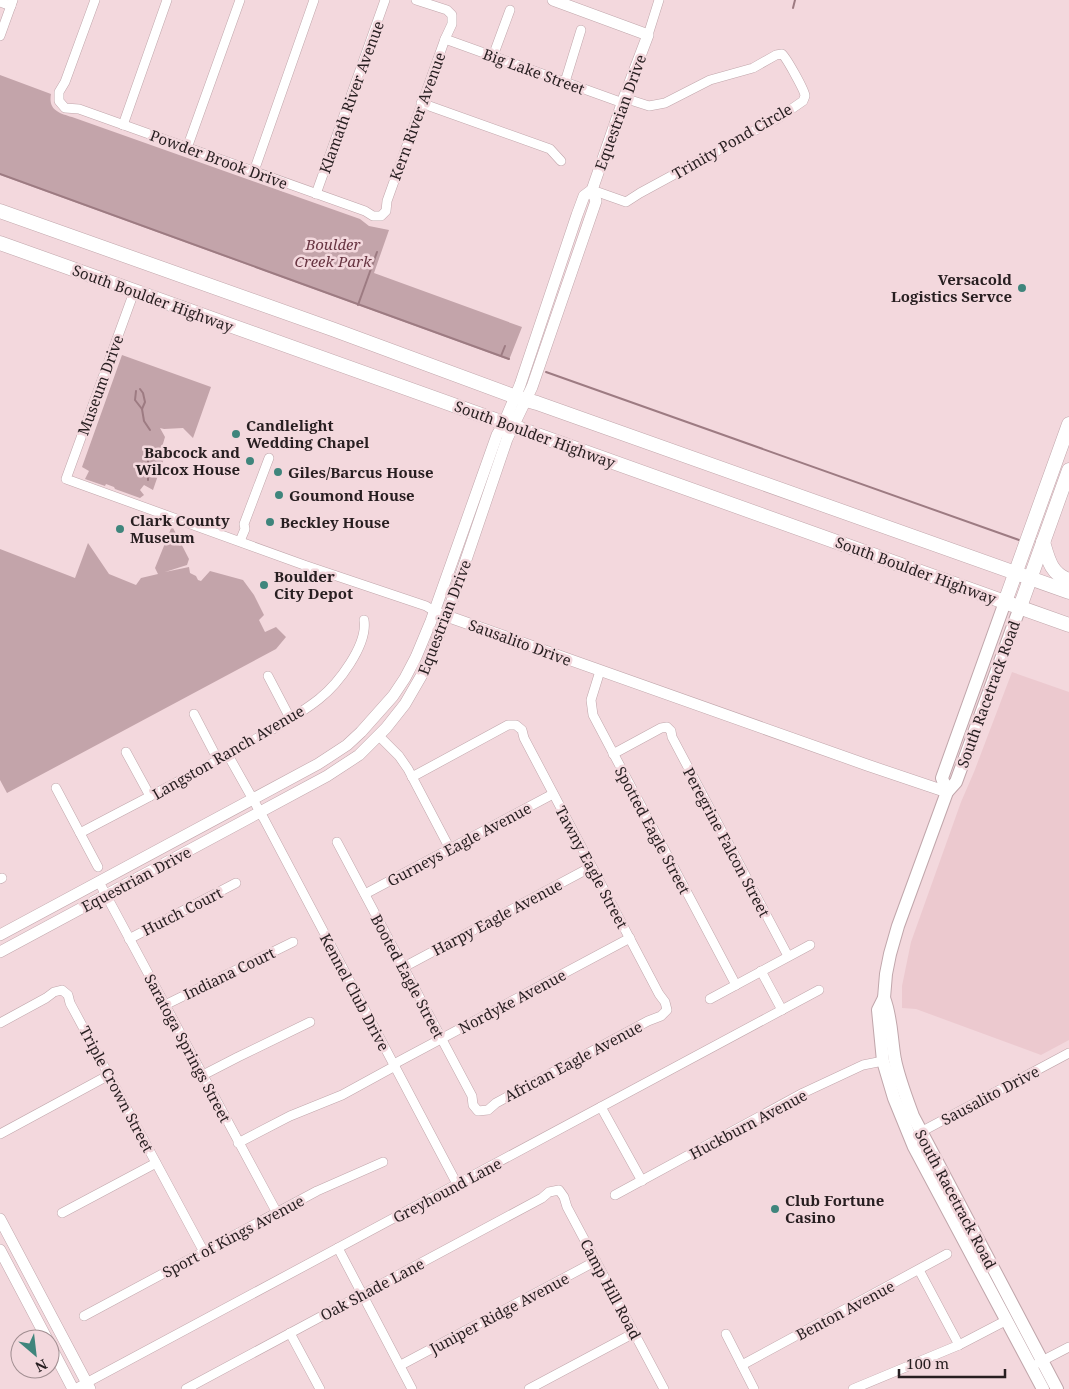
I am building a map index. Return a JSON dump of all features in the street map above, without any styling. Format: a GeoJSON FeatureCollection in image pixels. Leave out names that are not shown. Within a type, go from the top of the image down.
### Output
{"type":"FeatureCollection","features":[{"type":"Feature","properties":{"kind":"main road","name":"South Boulder Highway"},"geometry":{"type":"LineString","coordinates":[[0,211],[1069,592]]}},
{"type":"Feature","properties":{"kind":"main road","name":"South Boulder Highway"},"geometry":{"type":"LineString","coordinates":[[0,243],[1069,625]]}},
{"type":"Feature","properties":{"kind":"main road","name":"South Racetrack Road"},"geometry":{"type":"LineString","coordinates":[[946,792],[942,778],[1069,424]]}},
{"type":"Feature","properties":{"kind":"main road","name":"South Racetrack Road"},"geometry":{"type":"LineString","coordinates":[[1043,1389],[1037,1363],[894,1098],[883,1061],[878,1010],[884,998],[886,974],[898,926],[946,792],[956,782],[1069,470]]}},
{"type":"Feature","properties":{"kind":"main road"},"geometry":{"type":"LineString","coordinates":[[1043,542],[1055,573],[1069,580]]}},
{"type":"Feature","properties":{"kind":"main road","name":"South Racetrack Road"},"geometry":{"type":"LineString","coordinates":[[884,998],[890,1014],[892,1041],[915,1135]]}},
{"type":"Feature","properties":{"kind":"main road","name":"South Racetrack Road"},"geometry":{"type":"LineString","coordinates":[[977,1251],[1007,1320],[1057,1389]]}},
{"type":"Feature","properties":{"kind":"street","name":"Powder Brook Drive"},"geometry":{"type":"LineString","coordinates":[[95,0],[65,82],[59,92],[59,101],[65,108],[79,109],[365,211],[373,216],[381,216]]}},
{"type":"Feature","properties":{"kind":"street"},"geometry":{"type":"LineString","coordinates":[[123,125],[167,0]]}},
{"type":"Feature","properties":{"kind":"street"},"geometry":{"type":"LineString","coordinates":[[187,148],[240,0]]}},
{"type":"Feature","properties":{"kind":"street"},"geometry":{"type":"LineString","coordinates":[[254,171],[314,0]]}},
{"type":"Feature","properties":{"kind":"street","name":"Klamath River Avenue"},"geometry":{"type":"LineString","coordinates":[[316,194],[385,0]]}},
{"type":"Feature","properties":{"kind":"street","name":"Kern River Avenue"},"geometry":{"type":"LineString","coordinates":[[381,216],[386,210],[386,201],[452,24],[452,15],[447,10],[416,0]]}},
{"type":"Feature","properties":{"kind":"street"},"geometry":{"type":"LineString","coordinates":[[553,0],[648,35],[659,0]]}},
{"type":"Feature","properties":{"kind":"street"},"geometry":{"type":"LineString","coordinates":[[0,2],[12,3],[0,36]]}},
{"type":"Feature","properties":{"kind":"street"},"geometry":{"type":"LineString","coordinates":[[493,56],[510,10]]}},
{"type":"Feature","properties":{"kind":"street"},"geometry":{"type":"LineString","coordinates":[[565,82],[581,30]]}},
{"type":"Feature","properties":{"kind":"street","name":"Equestrian Drive"},"geometry":{"type":"LineString","coordinates":[[0,952],[335,772],[379,736],[405,704],[436,645],[447,616],[507,439],[509,425],[596,201],[592,190],[648,35]]}},
{"type":"Feature","properties":{"kind":"street","name":"Big Lake Street"},"geometry":{"type":"LineString","coordinates":[[445,39],[623,101]]}},
{"type":"Feature","properties":{"kind":"street","name":"Trinity Pond Circle"},"geometry":{"type":"LineString","coordinates":[[592,190],[626,202],[640,192],[780,117],[802,101],[805,96],[804,90],[800,86],[787,58],[782,54],[776,55],[753,68],[710,80],[656,106],[623,101]]}},
{"type":"Feature","properties":{"kind":"street"},"geometry":{"type":"LineString","coordinates":[[421,103],[550,149],[561,161]]}},
{"type":"Feature","properties":{"kind":"street","name":"Museum Drive"},"geometry":{"type":"LineString","coordinates":[[66,479],[134,292]]}},
{"type":"Feature","properties":{"kind":"street","name":"Equestrian Drive"},"geometry":{"type":"LineString","coordinates":[[0,935],[335,754],[374,719],[405,678],[416,657],[497,435],[509,425]]}},
{"type":"Feature","properties":{"kind":"street"},"geometry":{"type":"LineString","coordinates":[[238,540],[245,529],[244,524],[269,458]]}},
{"type":"Feature","properties":{"kind":"street","name":"Sausalito Drive"},"geometry":{"type":"LineString","coordinates":[[66,479],[304,565],[426,606],[447,616],[600,671],[946,792]]}},
{"type":"Feature","properties":{"kind":"street","name":"Langston Ranch Avenue"},"geometry":{"type":"LineString","coordinates":[[80,833],[228,755],[319,699],[346,669],[361,643],[365,629],[364,620]]}},
{"type":"Feature","properties":{"kind":"street","name":"Spotted Eagle Street"},"geometry":{"type":"LineString","coordinates":[[600,671],[592,692],[591,708],[613,754],[736,985]]}},
{"type":"Feature","properties":{"kind":"street"},"geometry":{"type":"LineString","coordinates":[[268,676],[290,718]]}},
{"type":"Feature","properties":{"kind":"street"},"geometry":{"type":"LineString","coordinates":[[194,714],[218,760]]}},
{"type":"Feature","properties":{"kind":"street","name":"Tawny Eagle Street"},"geometry":{"type":"LineString","coordinates":[[412,777],[508,725],[516,725],[522,730],[524,738],[658,994],[665,1002],[667,1010]]}},
{"type":"Feature","properties":{"kind":"street","name":"Peregrine Falcon Street"},"geometry":{"type":"LineString","coordinates":[[613,754],[661,728],[667,727],[671,731],[672,737],[788,956]]}},
{"type":"Feature","properties":{"kind":"street"},"geometry":{"type":"LineString","coordinates":[[379,736],[399,756],[450,849]]}},
{"type":"Feature","properties":{"kind":"street"},"geometry":{"type":"LineString","coordinates":[[126,752],[150,796]]}},
{"type":"Feature","properties":{"kind":"street","name":"Kennel Club Drive"},"geometry":{"type":"LineString","coordinates":[[228,755],[457,1184]]}},
{"type":"Feature","properties":{"kind":"street"},"geometry":{"type":"LineString","coordinates":[[56,788],[98,867]]}},
{"type":"Feature","properties":{"kind":"street","name":"Gurneys Eagle Avenue"},"geometry":{"type":"LineString","coordinates":[[365,894],[553,794]]}},
{"type":"Feature","properties":{"kind":"street","name":"Booted Eagle Street"},"geometry":{"type":"LineString","coordinates":[[337,842],[472,1096],[473,1105],[478,1111]]}},
{"type":"Feature","properties":{"kind":"street","name":"Harpy Eagle Avenue"},"geometry":{"type":"LineString","coordinates":[[404,967],[591,867]]}},
{"type":"Feature","properties":{"kind":"street","name":"Saratoga Springs Street"},"geometry":{"type":"LineString","coordinates":[[99,882],[277,1213]]}},
{"type":"Feature","properties":{"kind":"street","name":"Hutch Court"},"geometry":{"type":"LineString","coordinates":[[129,939],[236,883]]}},
{"type":"Feature","properties":{"kind":"street","name":"Nordyke Avenue"},"geometry":{"type":"LineString","coordinates":[[238,1143],[290,1116],[342,1094],[630,938]]}},
{"type":"Feature","properties":{"kind":"street","name":"Indiana Court"},"geometry":{"type":"LineString","coordinates":[[165,1005],[293,942]]}},
{"type":"Feature","properties":{"kind":"street"},"geometry":{"type":"LineString","coordinates":[[710,998],[810,944]]}},
{"type":"Feature","properties":{"kind":"street"},"geometry":{"type":"LineString","coordinates":[[761,971],[782,1010]]}},
{"type":"Feature","properties":{"kind":"street","name":"Triple Crown Street"},"geometry":{"type":"LineString","coordinates":[[0,1023],[54,992],[62,990],[68,995],[70,1003],[204,1252]]}},
{"type":"Feature","properties":{"kind":"street","name":"Greyhound Lane"},"geometry":{"type":"LineString","coordinates":[[74,1389],[88,1386],[338,1248],[818,990]]}},
{"type":"Feature","properties":{"kind":"street","name":"African Eagle Avenue"},"geometry":{"type":"LineString","coordinates":[[478,1111],[488,1110],[496,1102],[648,1021],[661,1016],[667,1010]]}},
{"type":"Feature","properties":{"kind":"street"},"geometry":{"type":"LineString","coordinates":[[203,1076],[238,1056],[310,1022]]}},
{"type":"Feature","properties":{"kind":"street","name":"Sausalito Drive"},"geometry":{"type":"LineString","coordinates":[[915,1135],[1069,1053]]}},
{"type":"Feature","properties":{"kind":"street","name":"Huckburn Avenue"},"geometry":{"type":"LineString","coordinates":[[615,1195],[803,1093],[863,1065],[883,1061]]}},
{"type":"Feature","properties":{"kind":"street"},"geometry":{"type":"LineString","coordinates":[[0,1134],[109,1075]]}},
{"type":"Feature","properties":{"kind":"street"},"geometry":{"type":"LineString","coordinates":[[601,1107],[642,1181]]}},
{"type":"Feature","properties":{"kind":"street","name":"Sport of Kings Avenue"},"geometry":{"type":"LineString","coordinates":[[84,1316],[317,1191],[383,1162]]}},
{"type":"Feature","properties":{"kind":"street"},"geometry":{"type":"LineString","coordinates":[[62,1213],[156,1163]]}},
{"type":"Feature","properties":{"kind":"street","name":"Camp Hill Road"},"geometry":{"type":"LineString","coordinates":[[559,1190],[664,1389]]}},
{"type":"Feature","properties":{"kind":"street","name":"Oak Shade Lane"},"geometry":{"type":"LineString","coordinates":[[186,1389],[542,1198],[549,1192],[559,1190]]}},
{"type":"Feature","properties":{"kind":"street"},"geometry":{"type":"LineString","coordinates":[[0,1219],[88,1386]]}},
{"type":"Feature","properties":{"kind":"street"},"geometry":{"type":"LineString","coordinates":[[338,1248],[412,1389]]}},
{"type":"Feature","properties":{"kind":"street"},"geometry":{"type":"LineString","coordinates":[[0,1250],[42,1329]]}},
{"type":"Feature","properties":{"kind":"street","name":"Benton Avenue"},"geometry":{"type":"LineString","coordinates":[[742,1366],[947,1254]]}},
{"type":"Feature","properties":{"kind":"street","name":"Juniper Ridge Avenue"},"geometry":{"type":"LineString","coordinates":[[401,1365],[596,1261]]}},
{"type":"Feature","properties":{"kind":"street"},"geometry":{"type":"LineString","coordinates":[[919,1270],[959,1345]]}},
{"type":"Feature","properties":{"kind":"street"},"geometry":{"type":"LineString","coordinates":[[853,1389],[959,1345],[1007,1320]]}},
{"type":"Feature","properties":{"kind":"street"},"geometry":{"type":"LineString","coordinates":[[290,1333],[320,1389]]}},
{"type":"Feature","properties":{"kind":"street"},"geometry":{"type":"LineString","coordinates":[[529,1389],[634,1333]]}},
{"type":"Feature","properties":{"kind":"street"},"geometry":{"type":"LineString","coordinates":[[726,1334],[754,1389]]}},
{"type":"Feature","properties":{"kind":"street"},"geometry":{"type":"LineString","coordinates":[[1037,1363],[1069,1347]]}},
{"type":"Feature","properties":{"kind":"street"},"geometry":{"type":"LineString","coordinates":[[60,1363],[74,1389]]}},
{"type":"Feature","properties":{"kind":"shaded area"},"geometry":{"type":"Polygon","coordinates":[[[1012,672],[1069,692],[1069,1040],[1041,1055],[916,1009],[902,1008],[902,986],[911,942],[961,802],[1012,672]]]}},
{"type":"Feature","properties":{"kind":"green space","name":"Boulder Creek Park"},"geometry":{"type":"Polygon","coordinates":[[[0,75],[51,94],[51,104],[63,114],[360,219],[369,226],[389,230],[374,273],[522,327],[509,360],[0,175],[0,75]]]}},
{"type":"Feature","properties":{"kind":"green space"},"geometry":{"type":"Polygon","coordinates":[[[122,355],[211,387],[193,438],[183,428],[160,428],[165,437],[162,447],[164,458],[153,490],[144,485],[140,490],[144,495],[140,498],[106,484],[105,486],[85,479],[89,471],[82,467],[122,355]]]}},
{"type":"Feature","properties":{"kind":"green space"},"geometry":{"type":"Polygon","coordinates":[[[172,526],[189,559],[187,565],[165,572],[189,567],[190,573],[201,581],[210,571],[243,580],[254,595],[264,615],[259,620],[265,632],[276,627],[286,637],[276,649],[7,793],[0,780],[0,549],[75,578],[88,543],[109,574],[136,585],[141,578],[158,574],[155,568],[172,526]]]}},
{"type":"Feature","properties":{"kind":"waterway"},"geometry":{"type":"LineString","coordinates":[[793,8],[795,0]]}},
{"type":"Feature","properties":{"kind":"waterway"},"geometry":{"type":"LineString","coordinates":[[0,174],[509,359]]}},
{"type":"Feature","properties":{"kind":"waterway"},"geometry":{"type":"LineString","coordinates":[[358,305],[377,252]]}},
{"type":"Feature","properties":{"kind":"waterway"},"geometry":{"type":"LineString","coordinates":[[501,356],[505,346]]}},
{"type":"Feature","properties":{"kind":"waterway"},"geometry":{"type":"LineString","coordinates":[[546,372],[1019,540]]}},
{"type":"Feature","properties":{"kind":"waterway"},"geometry":{"type":"LineString","coordinates":[[140,389],[145,402],[142,409]]}},
{"type":"Feature","properties":{"kind":"waterway"},"geometry":{"type":"LineString","coordinates":[[136,391],[135,400],[142,409],[144,421],[150,430]]}},
{"type":"Feature","properties":{"kind":"waterway"},"geometry":{"type":"LineString","coordinates":[[148,455],[148,480]]}},
{"type":"Feature","properties":{"kind":"place","name":"Versacold Logistics Servce"},"geometry":{"type":"Point","coordinates":[1022,288]}},
{"type":"Feature","properties":{"kind":"place","name":"Candlelight Wedding Chapel"},"geometry":{"type":"Point","coordinates":[236,434]}},
{"type":"Feature","properties":{"kind":"place","name":"Babcock and Wilcox House"},"geometry":{"type":"Point","coordinates":[250,461]}},
{"type":"Feature","properties":{"kind":"place","name":"Giles/Barcus House"},"geometry":{"type":"Point","coordinates":[278,472]}},
{"type":"Feature","properties":{"kind":"place","name":"Goumond House"},"geometry":{"type":"Point","coordinates":[279,495]}},
{"type":"Feature","properties":{"kind":"place","name":"Beckley House"},"geometry":{"type":"Point","coordinates":[270,522]}},
{"type":"Feature","properties":{"kind":"place","name":"Clark County Museum"},"geometry":{"type":"Point","coordinates":[120,529]}},
{"type":"Feature","properties":{"kind":"place","name":"Boulder City Depot"},"geometry":{"type":"Point","coordinates":[264,585]}},
{"type":"Feature","properties":{"kind":"place","name":"Club Fortune Casino"},"geometry":{"type":"Point","coordinates":[775,1209]}}]}
